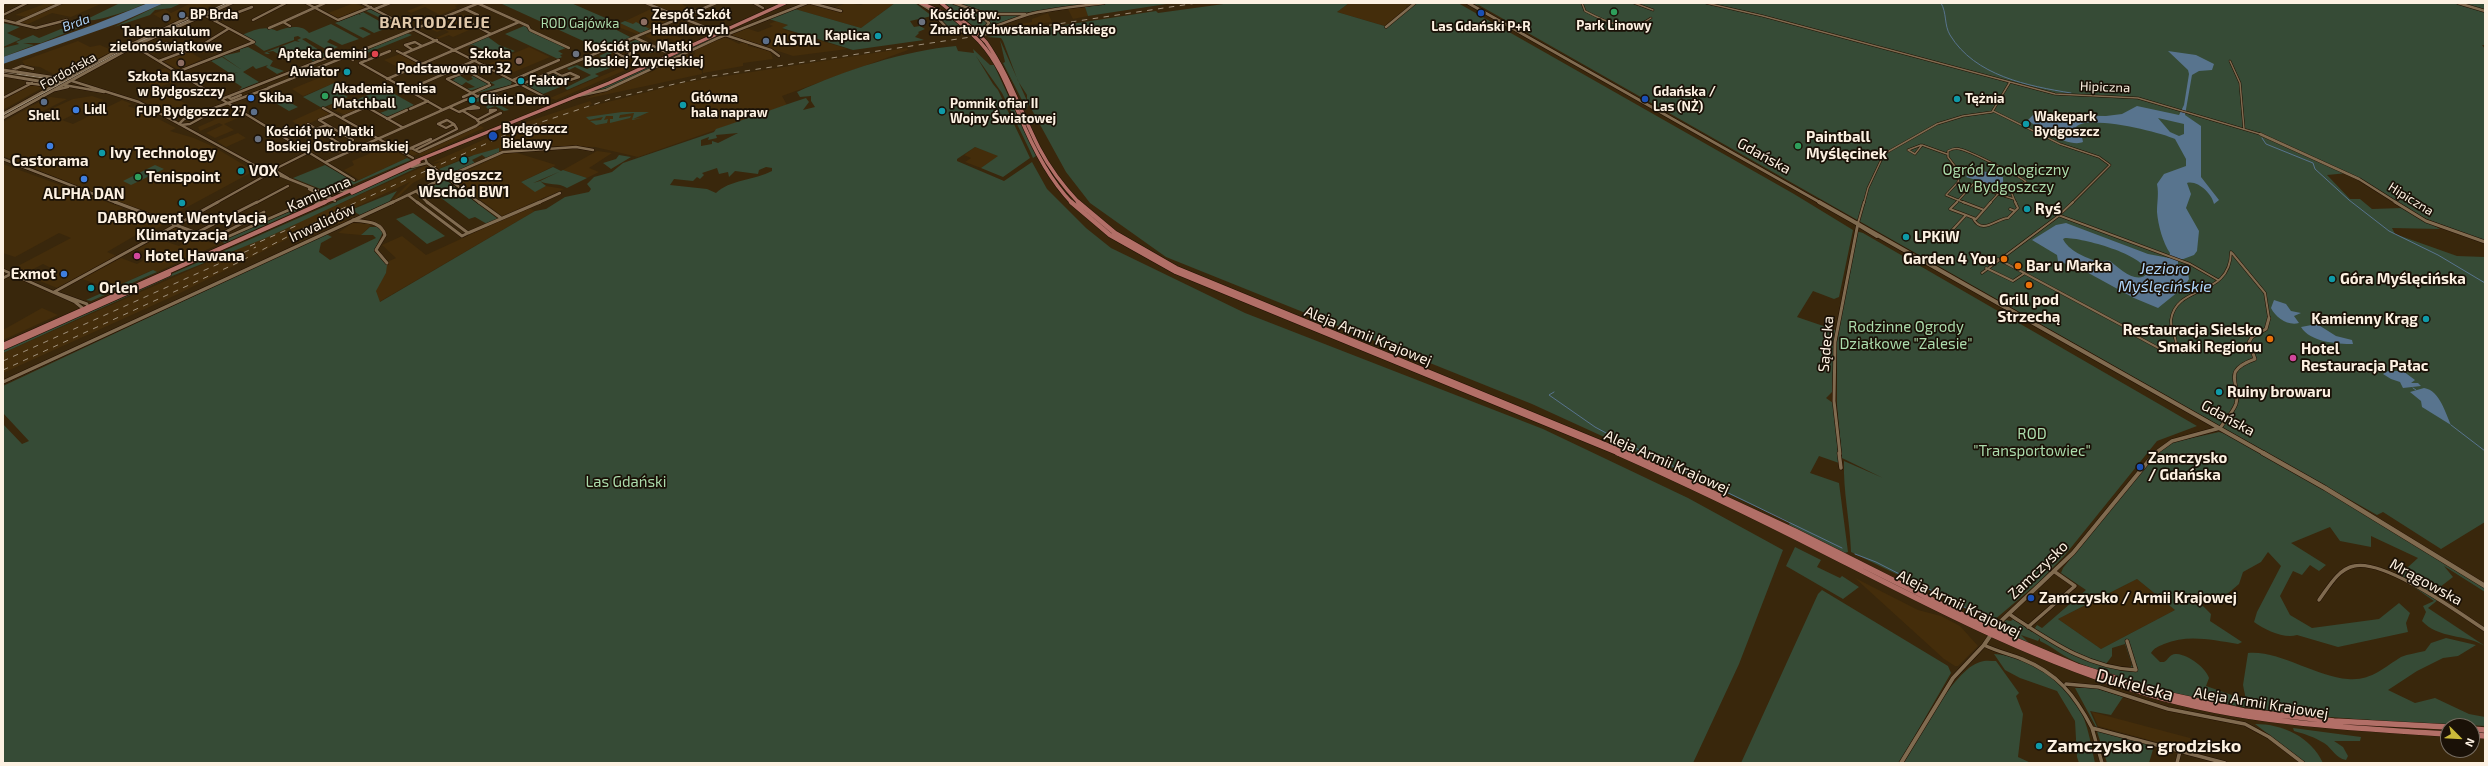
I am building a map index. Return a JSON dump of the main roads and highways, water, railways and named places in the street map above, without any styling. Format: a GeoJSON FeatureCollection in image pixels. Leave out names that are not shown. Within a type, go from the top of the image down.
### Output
{"type":"FeatureCollection","features":[{"type":"Feature","properties":{"kind":"main road","name":"Fordońska"},"geometry":{"type":"LineString","coordinates":[[3,114],[73,74],[143,38],[225,3]]}},
{"type":"Feature","properties":{"kind":"main road","name":"Fordońska"},"geometry":{"type":"LineString","coordinates":[[3,118],[134,46],[232,3]]}},
{"type":"Feature","properties":{"kind":"main road","name":"Kamienna"},"geometry":{"type":"LineString","coordinates":[[3,345],[355,188],[576,96],[588,93],[785,3]]}},
{"type":"Feature","properties":{"kind":"main road","name":"Aleja Armii Krajowej"},"geometry":{"type":"LineString","coordinates":[[920,3],[954,18],[980,42],[998,66],[1027,132],[1056,184],[1091,220],[1148,258],[1224,293],[1551,424],[1620,454],[1745,512],[2044,659],[2110,683],[2169,700],[2243,716],[2318,726],[2440,734]]}},
{"type":"Feature","properties":{"kind":"main road","name":"Aleja Armii Krajowej"},"geometry":{"type":"LineString","coordinates":[[941,3],[961,17],[985,41],[1007,76],[1040,149],[1056,177],[1096,219],[1145,252],[1224,289],[1506,401],[1649,462],[1788,527],[1992,633],[2093,672],[2149,689],[2209,704],[2302,718],[2440,727]]}},
{"type":"Feature","properties":{"kind":"main road","name":"Gdańska"},"geometry":{"type":"LineString","coordinates":[[1470,3],[1858,223],[1863,228],[1955,277],[2363,509],[2485,586]]}},
{"type":"Feature","properties":{"kind":"main road"},"geometry":{"type":"LineString","coordinates":[[3,70],[72,81]]}},
{"type":"Feature","properties":{"kind":"main road"},"geometry":{"type":"LineString","coordinates":[[58,78],[73,74]]}},
{"type":"Feature","properties":{"kind":"main road"},"geometry":{"type":"LineString","coordinates":[[3,75],[64,85]]}},
{"type":"Feature","properties":{"kind":"main road"},"geometry":{"type":"LineString","coordinates":[[48,82],[48,88]]}},
{"type":"Feature","properties":{"kind":"main road","name":"Kamienna"},"geometry":{"type":"LineString","coordinates":[[3,348],[88,308],[313,207],[411,167],[425,158]]}},
{"type":"Feature","properties":{"kind":"water"},"geometry":{"type":"Polygon","coordinates":[[[148,3],[164,3],[119,23],[3,64],[3,57],[93,25],[148,3]]]}},
{"type":"Feature","properties":{"kind":"water","name":"Jezioro Myślęcińskie"},"geometry":{"type":"Polygon","coordinates":[[[2168,51],[2196,55],[2214,64],[2212,70],[2199,71],[2192,75],[2185,115],[2201,126],[2201,177],[2219,200],[2214,204],[2213,200],[2204,189],[2196,184],[2187,183],[2191,194],[2186,208],[2199,231],[2197,251],[2194,255],[2178,261],[2178,265],[2188,273],[2189,279],[2184,287],[2158,308],[2134,298],[2083,270],[2058,261],[2057,255],[2032,240],[2056,225],[2066,223],[2148,254],[2169,258],[2170,253],[2163,239],[2157,212],[2157,184],[2164,174],[2186,166],[2186,159],[2175,139],[2155,132],[2108,123],[2094,122],[2083,123],[2076,127],[2081,132],[2083,142],[2077,143],[2054,137],[2028,120],[2033,115],[2106,116],[2122,114],[2137,106],[2179,115],[2184,105],[2189,74],[2188,70],[2168,51]],[[2158,118],[2170,132],[2179,136],[2184,134],[2184,124],[2158,118]],[[2063,239],[2069,247],[2087,258],[2099,261],[2110,261],[2134,277],[2144,277],[2148,273],[2144,266],[2136,260],[2112,248],[2085,241],[2063,239]]]}},
{"type":"Feature","properties":{"kind":"water"},"geometry":{"type":"Polygon","coordinates":[[[1976,169],[2003,177],[2003,188],[2001,193],[1993,191],[1986,183],[1966,177],[1976,169]]]}},
{"type":"Feature","properties":{"kind":"water"},"geometry":{"type":"Polygon","coordinates":[[[2274,300],[2286,304],[2291,311],[2301,313],[2294,316],[2299,323],[2295,324],[2287,322],[2279,318],[2271,308],[2274,300]]]}},
{"type":"Feature","properties":{"kind":"water"},"geometry":{"type":"Polygon","coordinates":[[[2317,324],[2336,336],[2352,340],[2353,344],[2332,343],[2317,339],[2305,332],[2301,327],[2317,324]]]}},
{"type":"Feature","properties":{"kind":"water"},"geometry":{"type":"Polygon","coordinates":[[[2388,371],[2403,371],[2415,380],[2411,383],[2418,383],[2421,386],[2403,388],[2400,382],[2383,374],[2388,371]]]}},
{"type":"Feature","properties":{"kind":"water"},"geometry":{"type":"Polygon","coordinates":[[[2424,388],[2430,390],[2438,398],[2451,425],[2422,407],[2421,401],[2410,392],[2424,388]]]}},
{"type":"Feature","properties":{"kind":"waterway"},"geometry":{"type":"LineString","coordinates":[[1941,3],[1950,35],[1961,49],[1973,60],[1988,70],[2004,77],[2037,87],[2071,93]]}},
{"type":"Feature","properties":{"kind":"waterway"},"geometry":{"type":"LineString","coordinates":[[2262,138],[2266,144],[2313,163],[2315,169],[2349,200],[2389,231],[2438,255],[2485,283]]}},
{"type":"Feature","properties":{"kind":"waterway"},"geometry":{"type":"LineString","coordinates":[[1554,392],[1549,395],[1595,427],[1842,548]]}},
{"type":"Feature","properties":{"kind":"waterway"},"geometry":{"type":"LineString","coordinates":[[2451,425],[2485,451]]}},
{"type":"Feature","properties":{"kind":"waterway"},"geometry":{"type":"LineString","coordinates":[[1855,554],[1876,562],[1966,608]]}},
{"type":"Feature","properties":{"kind":"tram line"},"geometry":{"type":"LineString","coordinates":[[57,85],[132,45],[227,3]]}},
{"type":"Feature","properties":{"kind":"tram line"},"geometry":{"type":"LineString","coordinates":[[3,72],[57,80],[60,82],[57,85]]}},
{"type":"Feature","properties":{"kind":"tram line"},"geometry":{"type":"LineString","coordinates":[[3,115],[57,85]]}},
{"type":"Feature","properties":{"kind":"railway"},"geometry":{"type":"LineString","coordinates":[[3,370],[235,264],[337,211],[512,132],[610,99],[705,77],[1197,3]]}},
{"type":"Feature","properties":{"kind":"railway"},"geometry":{"type":"LineString","coordinates":[[250,246],[298,225]]}},
{"type":"Feature","properties":{"kind":"railway"},"geometry":{"type":"LineString","coordinates":[[3,361],[256,247]]}},
{"type":"Feature","properties":{"kind":"place","name":"Park Linowy"},"geometry":{"type":"Point","coordinates":[1614,12]}},
{"type":"Feature","properties":{"kind":"place","name":"Las Gdański P+R"},"geometry":{"type":"Point","coordinates":[1481,13]}},
{"type":"Feature","properties":{"kind":"place","name":"BP Brda"},"geometry":{"type":"Point","coordinates":[182,15]}},
{"type":"Feature","properties":{"kind":"place","name":"Tabernakulum zielonoświątkowe"},"geometry":{"type":"Point","coordinates":[166,18]}},
{"type":"Feature","properties":{"kind":"place","name":"Zespół Szkół Handlowych"},"geometry":{"type":"Point","coordinates":[644,22]}},
{"type":"Feature","properties":{"kind":"place","name":"Kościół pw. Zmartwychwstania Pańskiego"},"geometry":{"type":"Point","coordinates":[922,22]}},
{"type":"Feature","properties":{"kind":"place","name":"Kaplica"},"geometry":{"type":"Point","coordinates":[878,36]}},
{"type":"Feature","properties":{"kind":"place","name":"ALSTAL"},"geometry":{"type":"Point","coordinates":[766,41]}},
{"type":"Feature","properties":{"kind":"place","name":"Apteka Gemini"},"geometry":{"type":"Point","coordinates":[375,54]}},
{"type":"Feature","properties":{"kind":"place","name":"Kościół pw. Matki Boskiej Zwycięskiej"},"geometry":{"type":"Point","coordinates":[576,54]}},
{"type":"Feature","properties":{"kind":"place","name":"Szkoła Podstawowa nr 32"},"geometry":{"type":"Point","coordinates":[519,61]}},
{"type":"Feature","properties":{"kind":"place","name":"Szkoła Klasyczna w Bydgoszczy"},"geometry":{"type":"Point","coordinates":[181,63]}},
{"type":"Feature","properties":{"kind":"place","name":"Awiator"},"geometry":{"type":"Point","coordinates":[347,72]}},
{"type":"Feature","properties":{"kind":"place","name":"Faktor"},"geometry":{"type":"Point","coordinates":[521,81]}},
{"type":"Feature","properties":{"kind":"place","name":"Akademia Tenisa Matchball"},"geometry":{"type":"Point","coordinates":[325,96]}},
{"type":"Feature","properties":{"kind":"place","name":"Skiba"},"geometry":{"type":"Point","coordinates":[251,98]}},
{"type":"Feature","properties":{"kind":"place","name":"Gdańska / Las (NŻ)"},"geometry":{"type":"Point","coordinates":[1645,99]}},
{"type":"Feature","properties":{"kind":"place","name":"Tężnia"},"geometry":{"type":"Point","coordinates":[1957,99]}},
{"type":"Feature","properties":{"kind":"place","name":"Clinic Derm"},"geometry":{"type":"Point","coordinates":[472,100]}},
{"type":"Feature","properties":{"kind":"place","name":"Shell"},"geometry":{"type":"Point","coordinates":[44,102]}},
{"type":"Feature","properties":{"kind":"place","name":"Główna hala napraw"},"geometry":{"type":"Point","coordinates":[683,105]}},
{"type":"Feature","properties":{"kind":"place","name":"Lidl"},"geometry":{"type":"Point","coordinates":[76,110]}},
{"type":"Feature","properties":{"kind":"place","name":"Pomnik ofiar II Wojny Światowej"},"geometry":{"type":"Point","coordinates":[942,111]}},
{"type":"Feature","properties":{"kind":"place","name":"FUP Bydgoszcz 27"},"geometry":{"type":"Point","coordinates":[254,112]}},
{"type":"Feature","properties":{"kind":"place","name":"Wakepark Bydgoszcz"},"geometry":{"type":"Point","coordinates":[2026,124]}},
{"type":"Feature","properties":{"kind":"place","name":"Bydgoszcz Bielawy"},"geometry":{"type":"Point","coordinates":[493,136]}},
{"type":"Feature","properties":{"kind":"place","name":"Kościół pw. Matki Boskiej Ostrobramskiej"},"geometry":{"type":"Point","coordinates":[258,139]}},
{"type":"Feature","properties":{"kind":"place","name":"Castorama"},"geometry":{"type":"Point","coordinates":[50,146]}},
{"type":"Feature","properties":{"kind":"place","name":"Paintball Myślęcinek"},"geometry":{"type":"Point","coordinates":[1798,146]}},
{"type":"Feature","properties":{"kind":"place","name":"Ivy Technology"},"geometry":{"type":"Point","coordinates":[102,153]}},
{"type":"Feature","properties":{"kind":"place","name":"Bydgoszcz Wschód BW1"},"geometry":{"type":"Point","coordinates":[464,160]}},
{"type":"Feature","properties":{"kind":"place","name":"VOX"},"geometry":{"type":"Point","coordinates":[241,171]}},
{"type":"Feature","properties":{"kind":"place","name":"Tenispoint"},"geometry":{"type":"Point","coordinates":[138,177]}},
{"type":"Feature","properties":{"kind":"place","name":"ALPHA DAN"},"geometry":{"type":"Point","coordinates":[84,179]}},
{"type":"Feature","properties":{"kind":"place","name":"DABROwent Wentylacja Klimatyzacja"},"geometry":{"type":"Point","coordinates":[182,203]}},
{"type":"Feature","properties":{"kind":"place","name":"Ryś"},"geometry":{"type":"Point","coordinates":[2027,209]}},
{"type":"Feature","properties":{"kind":"place","name":"LPKiW"},"geometry":{"type":"Point","coordinates":[1906,237]}},
{"type":"Feature","properties":{"kind":"place","name":"Hotel Hawana"},"geometry":{"type":"Point","coordinates":[137,256]}},
{"type":"Feature","properties":{"kind":"place","name":"Garden 4 You"},"geometry":{"type":"Point","coordinates":[2004,259]}},
{"type":"Feature","properties":{"kind":"place","name":"Bar u Marka"},"geometry":{"type":"Point","coordinates":[2018,266]}},
{"type":"Feature","properties":{"kind":"place","name":"Exmot"},"geometry":{"type":"Point","coordinates":[64,274]}},
{"type":"Feature","properties":{"kind":"place","name":"Góra Myślęcińska"},"geometry":{"type":"Point","coordinates":[2332,279]}},
{"type":"Feature","properties":{"kind":"place","name":"Grill pod Strzechą"},"geometry":{"type":"Point","coordinates":[2029,285]}},
{"type":"Feature","properties":{"kind":"place","name":"Orlen"},"geometry":{"type":"Point","coordinates":[91,288]}},
{"type":"Feature","properties":{"kind":"place","name":"Kamienny Krąg"},"geometry":{"type":"Point","coordinates":[2426,319]}},
{"type":"Feature","properties":{"kind":"place","name":"Restauracja Sielsko Smaki Regionu"},"geometry":{"type":"Point","coordinates":[2270,339]}},
{"type":"Feature","properties":{"kind":"place","name":"Hotel Restauracja Pałac"},"geometry":{"type":"Point","coordinates":[2293,358]}},
{"type":"Feature","properties":{"kind":"place","name":"Ruiny browaru"},"geometry":{"type":"Point","coordinates":[2219,392]}},
{"type":"Feature","properties":{"kind":"place","name":"Zamczysko / Gdańska"},"geometry":{"type":"Point","coordinates":[2140,467]}},
{"type":"Feature","properties":{"kind":"place","name":"Zamczysko / Armii Krajowej"},"geometry":{"type":"Point","coordinates":[2031,598]}},
{"type":"Feature","properties":{"kind":"place","name":"Zamczysko - grodzisko"},"geometry":{"type":"Point","coordinates":[2039,746]}},
{"type":"Feature","properties":{"kind":"district","name":"BARTODZIEJE"},"geometry":{"type":"Point","coordinates":[435,23]}},
{"type":"Feature","properties":{"kind":"water label","name":"Brda"},"geometry":{"type":"Point","coordinates":[76,23]}},
{"type":"Feature","properties":{"kind":"park label","name":"ROD Gajówka"},"geometry":{"type":"Point","coordinates":[580,24]}},
{"type":"Feature","properties":{"kind":"park label","name":"Ogród Zoologiczny w Bydgoszczy"},"geometry":{"type":"Point","coordinates":[2006,178]}},
{"type":"Feature","properties":{"kind":"park label","name":"Rodzinne Ogrody Działkowe \"Zalesie\""},"geometry":{"type":"Point","coordinates":[1906,336]}},
{"type":"Feature","properties":{"kind":"park label","name":"ROD \"Transportowiec\""},"geometry":{"type":"Point","coordinates":[2032,442]}},
{"type":"Feature","properties":{"kind":"park label","name":"Las Gdański"},"geometry":{"type":"Point","coordinates":[626,482]}}]}
